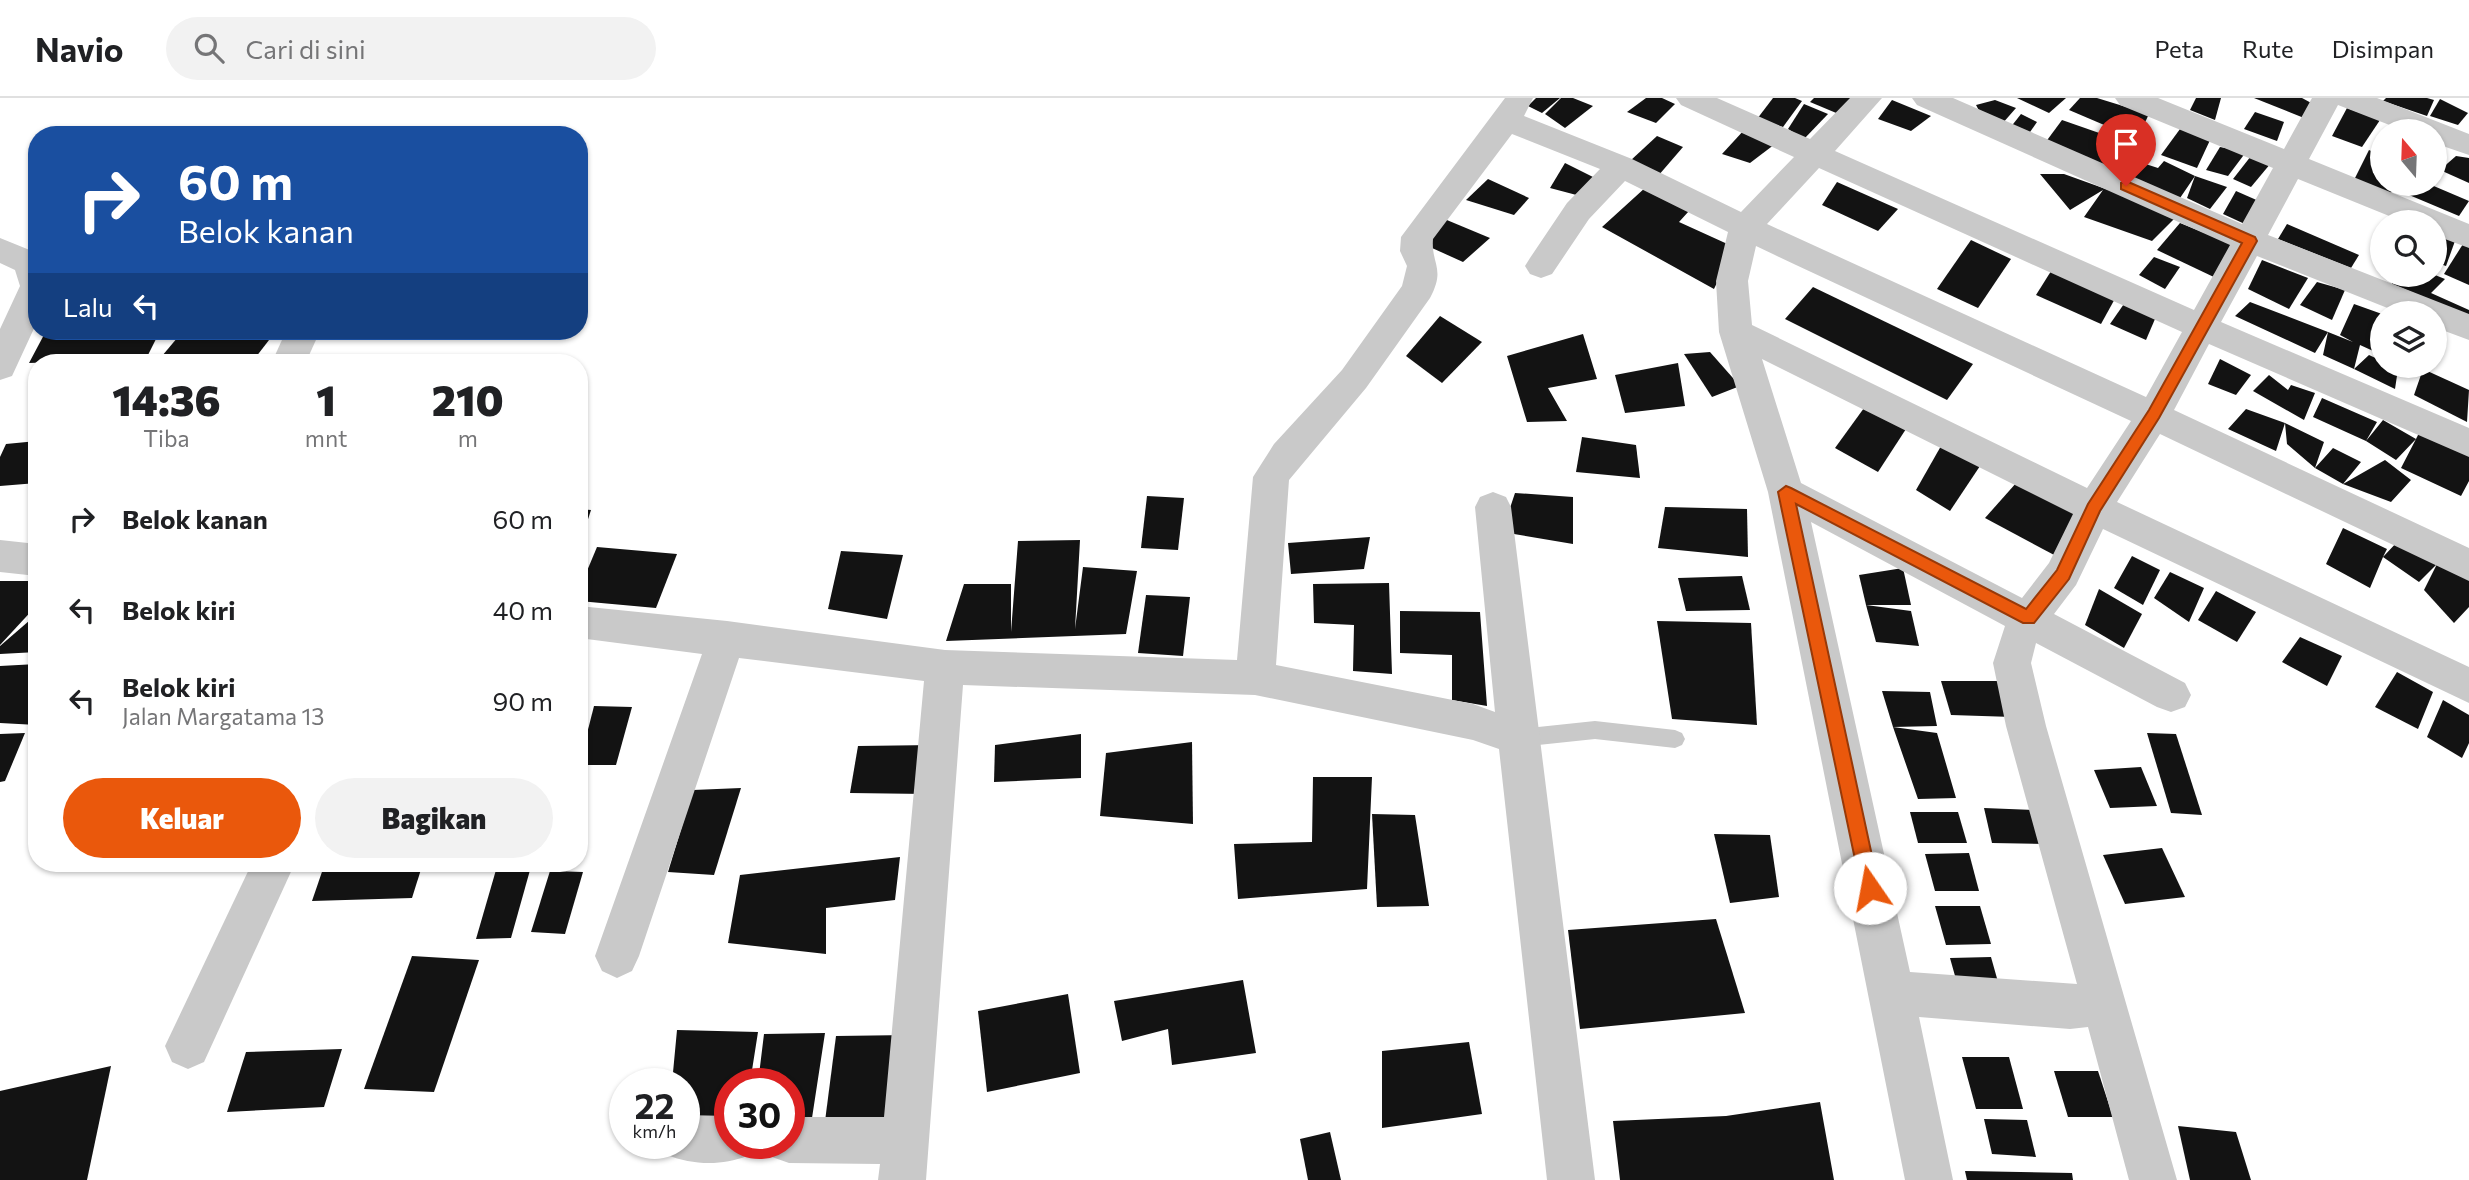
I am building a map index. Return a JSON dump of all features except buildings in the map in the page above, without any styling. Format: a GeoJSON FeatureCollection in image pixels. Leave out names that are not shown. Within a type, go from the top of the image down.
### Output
{"type":"FeatureCollection","features":[{"type":"Feature","properties":{"kind":"street"},"geometry":{"type":"LineString","coordinates":[[1690,98],[2201,327],[2469,443]]}},
{"type":"Feature","properties":{"kind":"street"},"geometry":{"type":"LineString","coordinates":[[1867,98],[1745,228],[1732,282],[1735,332],[1786,492],[1892,993],[1928,1180]]}},
{"type":"Feature","properties":{"kind":"street"},"geometry":{"type":"LineString","coordinates":[[1927,98],[2250,241],[2469,327]]}},
{"type":"Feature","properties":{"kind":"street"},"geometry":{"type":"LineString","coordinates":[[2130,98],[2405,210]]}},
{"type":"Feature","properties":{"kind":"street"},"geometry":{"type":"LineString","coordinates":[[2153,1180],[2026,726],[2012,663],[2019,636],[2029,618],[2063,574],[2094,508],[2154,414],[2250,241],[2289,163],[2327,98]]}},
{"type":"Feature","properties":{"kind":"street"},"geometry":{"type":"LineString","coordinates":[[2348,98],[2469,145]]}},
{"type":"Feature","properties":{"kind":"street"},"geometry":{"type":"LineString","coordinates":[[1255,678],[1271,477],[1287,454],[1353,379],[1418,289],[1423,266],[1416,251],[1417,237],[1513,109],[1538,131],[1621,166],[1745,228],[2154,414],[2469,565]]}},
{"type":"Feature","properties":{"kind":"street"},"geometry":{"type":"LineString","coordinates":[[1541,266],[1578,211],[1621,166]]}},
{"type":"Feature","properties":{"kind":"street"},"geometry":{"type":"LineString","coordinates":[[2447,228],[2469,237]]}},
{"type":"Feature","properties":{"kind":"street"},"geometry":{"type":"LineString","coordinates":[[0,250],[28,263]]}},
{"type":"Feature","properties":{"kind":"street"},"geometry":{"type":"LineString","coordinates":[[0,366],[28,304]]}},
{"type":"Feature","properties":{"kind":"street"},"geometry":{"type":"LineString","coordinates":[[1735,332],[2094,508],[2469,686]]}},
{"type":"Feature","properties":{"kind":"street"},"geometry":{"type":"LineString","coordinates":[[1786,492],[2171,695]]}},
{"type":"Feature","properties":{"kind":"street"},"geometry":{"type":"LineString","coordinates":[[1493,507],[1570,1180]]}},
{"type":"Feature","properties":{"kind":"street"},"geometry":{"type":"LineString","coordinates":[[0,556],[28,559]]}},
{"type":"Feature","properties":{"kind":"street"},"geometry":{"type":"LineString","coordinates":[[588,623],[946,667],[1255,678],[1473,722],[1518,738]]}},
{"type":"Feature","properties":{"kind":"street"},"geometry":{"type":"LineString","coordinates":[[617,956],[726,638]]}},
{"type":"Feature","properties":{"kind":"street"},"geometry":{"type":"LineString","coordinates":[[805,1143],[904,1161],[946,667]]}},
{"type":"Feature","properties":{"kind":"street"},"geometry":{"type":"LineString","coordinates":[[188,1046],[270,872]]}},
{"type":"Feature","properties":{"kind":"street"},"geometry":{"type":"LineString","coordinates":[[1892,993],[2070,1007],[2104,1003]]}},
{"type":"Feature","properties":{"kind":"lane"},"geometry":{"type":"LineString","coordinates":[[1518,738],[1595,730],[1675,739]]}},
{"type":"Feature","properties":{"kind":"route"},"geometry":{"type":"LineString","coordinates":[[1870,888],[1786,492],[2029,618],[2063,574],[2094,508],[2154,414],[2250,241],[2126,186]]}}]}
